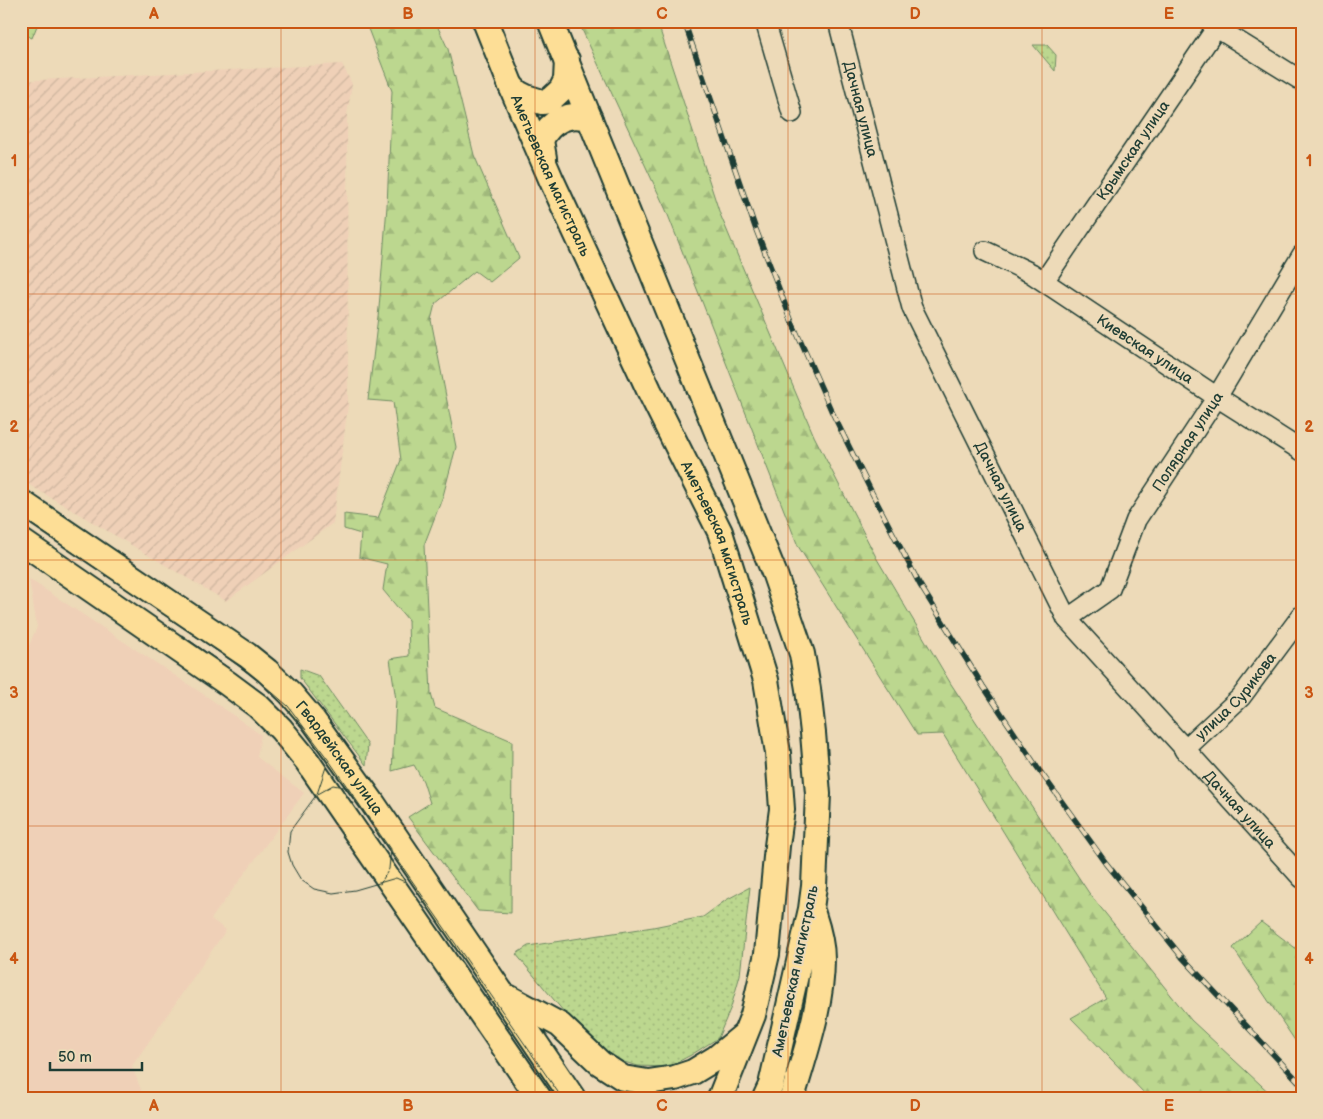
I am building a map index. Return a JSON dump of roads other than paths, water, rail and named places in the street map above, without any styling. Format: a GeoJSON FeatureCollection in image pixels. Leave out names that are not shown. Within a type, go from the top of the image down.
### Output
{"type":"FeatureCollection","features":[{"type":"Feature","properties":{"kind":"main road","name":"Аметьевская магистраль"},"geometry":{"type":"LineString","coordinates":[[485,21],[545,164],[649,390],[720,532],[766,680],[778,753],[782,809],[767,954],[753,1015],[720,1098]]}},
{"type":"Feature","properties":{"kind":"main road","name":"Аметьевская магистраль"},"geometry":{"type":"LineString","coordinates":[[550,21],[775,575],[802,654],[813,732],[818,794],[814,886],[811,909],[771,1085],[766,1098]]}},
{"type":"Feature","properties":{"kind":"main road"},"geometry":{"type":"LineString","coordinates":[[511,86],[518,93],[526,97],[542,102],[548,101],[562,90],[566,80],[566,60]]}},
{"type":"Feature","properties":{"kind":"main road"},"geometry":{"type":"LineString","coordinates":[[545,164],[541,140],[551,125],[566,118],[577,116],[590,119]]}},
{"type":"Feature","properties":{"kind":"main road","name":"Гвардейская улица"},"geometry":{"type":"LineString","coordinates":[[21,502],[247,655],[291,694],[313,720],[372,802],[574,1098]]}},
{"type":"Feature","properties":{"kind":"main road","name":"Гвардейская улица"},"geometry":{"type":"LineString","coordinates":[[21,541],[227,683],[258,706],[281,729],[321,781],[539,1098]]}},
{"type":"Feature","properties":{"kind":"main road"},"geometry":{"type":"LineString","coordinates":[[64,571],[82,544]]}},
{"type":"Feature","properties":{"kind":"main road"},"geometry":{"type":"LineString","coordinates":[[792,1098],[818,1004],[822,959],[819,932],[811,909]]}},
{"type":"Feature","properties":{"kind":"main road"},"geometry":{"type":"LineString","coordinates":[[503,995],[560,1025],[600,1063],[623,1078],[648,1082],[675,1078],[692,1072],[716,1058],[745,1034]]}},
{"type":"Feature","properties":{"kind":"street"},"geometry":{"type":"LineString","coordinates":[[765,21],[792,113]]}},
{"type":"Feature","properties":{"kind":"street","name":"Дачная улица"},"geometry":{"type":"LineString","coordinates":[[838,21],[912,308],[1067,620],[1302,878]]}},
{"type":"Feature","properties":{"kind":"street"},"geometry":{"type":"LineString","coordinates":[[1216,23],[1302,81]]}},
{"type":"Feature","properties":{"kind":"street","name":"Крымская улица"},"geometry":{"type":"LineString","coordinates":[[1044,281],[1216,23]]}},
{"type":"Feature","properties":{"kind":"street","name":"Киевская улица"},"geometry":{"type":"LineString","coordinates":[[985,251],[1044,281],[1217,397],[1302,451]]}},
{"type":"Feature","properties":{"kind":"street","name":"Полярная улица"},"geometry":{"type":"LineString","coordinates":[[1067,620],[1110,589],[1136,520],[1217,397],[1302,255]]}},
{"type":"Feature","properties":{"kind":"street","name":"улица Сурикова"},"geometry":{"type":"LineString","coordinates":[[1184,750],[1241,696],[1302,615]]}},
{"type":"Feature","properties":{"kind":"tram line"},"geometry":{"type":"LineString","coordinates":[[21,517],[226,657],[258,680],[288,706],[330,762],[562,1098]]}},
{"type":"Feature","properties":{"kind":"tram line"},"geometry":{"type":"LineString","coordinates":[[182,635],[233,671]]}},
{"type":"Feature","properties":{"kind":"tram line"},"geometry":{"type":"LineString","coordinates":[[326,767],[317,794],[290,831],[288,852],[292,865],[301,880],[314,889],[333,893],[355,890],[396,878],[405,882]]}},
{"type":"Feature","properties":{"kind":"tram line"},"geometry":{"type":"LineString","coordinates":[[317,794],[333,785],[349,788]]}},
{"type":"Feature","properties":{"kind":"tram line"},"geometry":{"type":"LineString","coordinates":[[380,884],[389,869],[391,849]]}},
{"type":"Feature","properties":{"kind":"railway"},"geometry":{"type":"LineString","coordinates":[[684,21],[755,227],[792,322],[831,410],[920,585],[983,686],[1037,767],[1106,863],[1182,957],[1302,1085]]}}]}
